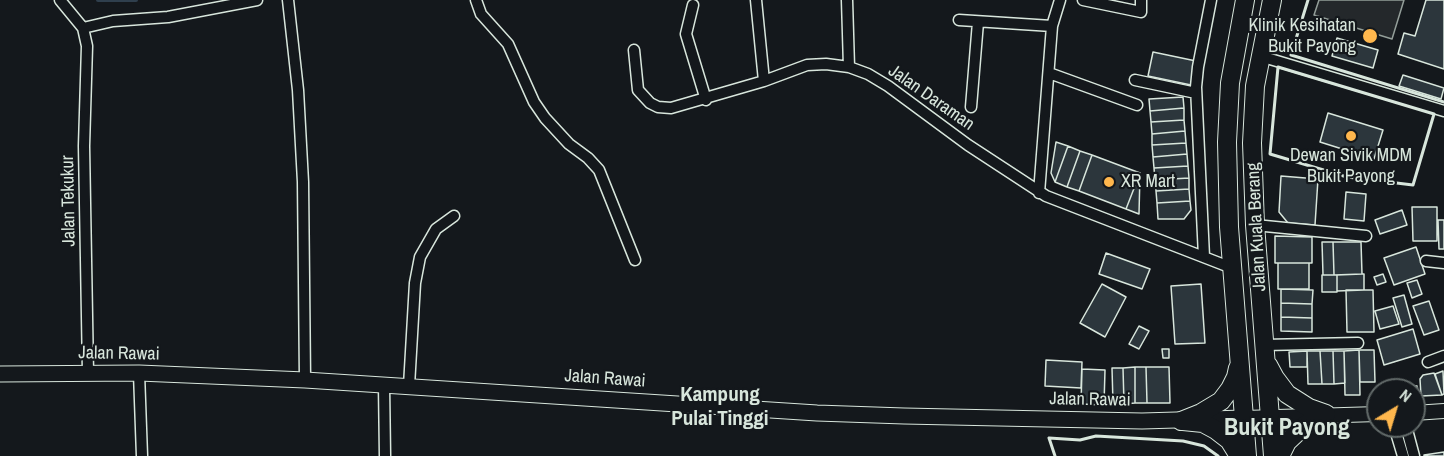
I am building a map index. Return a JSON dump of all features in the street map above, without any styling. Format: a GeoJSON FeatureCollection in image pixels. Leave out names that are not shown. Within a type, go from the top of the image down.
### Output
{"type":"FeatureCollection","features":[{"type":"Feature","properties":{"kind":"highway","name":"Jalan Kuala Berang"},"geometry":{"type":"LineString","coordinates":[[1245,0],[1234,51],[1229,95],[1227,173],[1247,456]]}},
{"type":"Feature","properties":{"kind":"highway","name":"Jalan Kuala Berang"},"geometry":{"type":"LineString","coordinates":[[1272,0],[1255,86],[1252,143],[1255,225],[1273,456]]}},
{"type":"Feature","properties":{"kind":"highway"},"geometry":{"type":"LineString","coordinates":[[1264,351],[1275,378],[1287,394],[1308,408],[1326,414]]}},
{"type":"Feature","properties":{"kind":"highway"},"geometry":{"type":"LineString","coordinates":[[1181,421],[1221,401],[1236,377],[1239,359]]}},
{"type":"Feature","properties":{"kind":"highway"},"geometry":{"type":"LineString","coordinates":[[1280,456],[1287,442],[1305,425],[1326,414]]}},
{"type":"Feature","properties":{"kind":"highway"},"geometry":{"type":"LineString","coordinates":[[1181,421],[1203,423],[1216,430],[1229,440],[1239,456]]}},
{"type":"Feature","properties":{"kind":"main road","name":"Jalan Rawai"},"geometry":{"type":"LineString","coordinates":[[0,374],[139,373],[305,380],[817,413],[1181,421],[1244,418]]}},
{"type":"Feature","properties":{"kind":"street"},"geometry":{"type":"LineString","coordinates":[[60,0],[83,28],[113,21],[168,17],[256,0]]}},
{"type":"Feature","properties":{"kind":"street"},"geometry":{"type":"LineString","coordinates":[[288,0],[298,90],[302,171],[305,380]]}},
{"type":"Feature","properties":{"kind":"street"},"geometry":{"type":"LineString","coordinates":[[476,0],[486,19],[508,44],[534,102],[545,118],[568,144],[588,158],[599,170],[635,260]]}},
{"type":"Feature","properties":{"kind":"street"},"geometry":{"type":"LineString","coordinates":[[756,0],[764,81]]}},
{"type":"Feature","properties":{"kind":"street"},"geometry":{"type":"LineString","coordinates":[[847,0],[849,67]]}},
{"type":"Feature","properties":{"kind":"street"},"geometry":{"type":"LineString","coordinates":[[1039,193],[1052,26],[1060,0]]}},
{"type":"Feature","properties":{"kind":"street"},"geometry":{"type":"LineString","coordinates":[[1083,0],[1141,12],[1141,0]]}},
{"type":"Feature","properties":{"kind":"street"},"geometry":{"type":"LineString","coordinates":[[1203,257],[1196,93],[1198,67],[1211,0]]}},
{"type":"Feature","properties":{"kind":"street"},"geometry":{"type":"LineString","coordinates":[[693,5],[687,34],[706,100]]}},
{"type":"Feature","properties":{"kind":"street"},"geometry":{"type":"LineString","coordinates":[[959,20],[1052,26]]}},
{"type":"Feature","properties":{"kind":"street"},"geometry":{"type":"LineString","coordinates":[[971,107],[978,22]]}},
{"type":"Feature","properties":{"kind":"street","name":"Jalan Tekukur"},"geometry":{"type":"LineString","coordinates":[[83,28],[87,46],[84,146],[88,373]]}},
{"type":"Feature","properties":{"kind":"street","name":"Jalan Daraman"},"geometry":{"type":"LineString","coordinates":[[634,50],[638,90],[650,103],[658,107],[671,108],[706,100],[807,65],[826,64],[849,67],[868,74],[888,86],[968,145],[1039,193],[1232,268]]}},
{"type":"Feature","properties":{"kind":"street"},"geometry":{"type":"LineString","coordinates":[[1260,56],[1444,111]]}},
{"type":"Feature","properties":{"kind":"street"},"geometry":{"type":"LineString","coordinates":[[1049,73],[1137,105]]}},
{"type":"Feature","properties":{"kind":"street"},"geometry":{"type":"LineString","coordinates":[[1135,80],[1196,93]]}},
{"type":"Feature","properties":{"kind":"street"},"geometry":{"type":"LineString","coordinates":[[409,386],[415,283],[420,257],[435,230],[454,216]]}},
{"type":"Feature","properties":{"kind":"street"},"geometry":{"type":"LineString","coordinates":[[1255,225],[1366,236]]}},
{"type":"Feature","properties":{"kind":"street"},"geometry":{"type":"LineString","coordinates":[[1426,261],[1444,263]]}},
{"type":"Feature","properties":{"kind":"street"},"geometry":{"type":"LineString","coordinates":[[1264,351],[1358,343]]}},
{"type":"Feature","properties":{"kind":"street"},"geometry":{"type":"LineString","coordinates":[[1428,362],[1444,356]]}},
{"type":"Feature","properties":{"kind":"street"},"geometry":{"type":"LineString","coordinates":[[139,373],[142,456]]}},
{"type":"Feature","properties":{"kind":"street"},"geometry":{"type":"LineString","coordinates":[[384,385],[385,456]]}},
{"type":"Feature","properties":{"kind":"street"},"geometry":{"type":"LineString","coordinates":[[1426,412],[1444,411]]}},
{"type":"Feature","properties":{"kind":"street"},"geometry":{"type":"LineString","coordinates":[[1244,418],[1366,414]]}},
{"type":"Feature","properties":{"kind":"street"},"geometry":{"type":"LineString","coordinates":[[1398,438],[1404,456]]}},
{"type":"Feature","properties":{"kind":"street"},"geometry":{"type":"LineString","coordinates":[[1404,456],[1405,438]]}},
{"type":"Feature","properties":{"kind":"shaded area"},"geometry":{"type":"Polygon","coordinates":[[[1319,0],[1404,0],[1392,39],[1314,15],[1319,0]]]}},
{"type":"Feature","properties":{"kind":"building"},"geometry":{"type":"Polygon","coordinates":[[[1426,0],[1444,0],[1444,69],[1398,54],[1404,33],[1415,36],[1426,0]]]}},
{"type":"Feature","properties":{"kind":"building"},"geometry":{"type":"Polygon","coordinates":[[[1337,38],[1378,50],[1373,68],[1332,56],[1337,38]]]}},
{"type":"Feature","properties":{"kind":"building"},"geometry":{"type":"Polygon","coordinates":[[[1153,52],[1196,61],[1191,85],[1148,76],[1153,52]]]}},
{"type":"Feature","properties":{"kind":"building"},"geometry":{"type":"Polygon","coordinates":[[[1403,75],[1444,88],[1441,99],[1399,86],[1403,75]]]}},
{"type":"Feature","properties":{"kind":"building"},"geometry":{"type":"Polygon","coordinates":[[[1183,97],[1184,108],[1150,111],[1149,99],[1183,97]]]}},
{"type":"Feature","properties":{"kind":"building"},"geometry":{"type":"Polygon","coordinates":[[[1184,108],[1184,120],[1151,122],[1150,111],[1184,108]]]}},
{"type":"Feature","properties":{"kind":"building","name":"Dewan Sivik MDM Bukit Payong"},"geometry":{"type":"Polygon","coordinates":[[[1328,113],[1383,130],[1374,159],[1320,142],[1328,113]]]}},
{"type":"Feature","properties":{"kind":"building"},"geometry":{"type":"Polygon","coordinates":[[[1184,120],[1185,131],[1152,134],[1151,122],[1184,120]]]}},
{"type":"Feature","properties":{"kind":"building"},"geometry":{"type":"Polygon","coordinates":[[[1185,131],[1186,143],[1152,145],[1152,134],[1185,131]]]}},
{"type":"Feature","properties":{"kind":"building"},"geometry":{"type":"Polygon","coordinates":[[[1056,142],[1068,146],[1055,182],[1051,173],[1056,142]]]}},
{"type":"Feature","properties":{"kind":"building"},"geometry":{"type":"Polygon","coordinates":[[[1186,143],[1187,154],[1153,157],[1152,145],[1186,143]]]}},
{"type":"Feature","properties":{"kind":"building"},"geometry":{"type":"Polygon","coordinates":[[[1068,146],[1080,151],[1067,187],[1055,182],[1068,146]]]}},
{"type":"Feature","properties":{"kind":"building"},"geometry":{"type":"Polygon","coordinates":[[[1080,151],[1092,155],[1079,191],[1067,187],[1080,151]]]}},
{"type":"Feature","properties":{"kind":"building"},"geometry":{"type":"Polygon","coordinates":[[[1187,154],[1188,166],[1154,168],[1153,157],[1187,154]]]}},
{"type":"Feature","properties":{"kind":"building","name":"XR Mart"},"geometry":{"type":"Polygon","coordinates":[[[1092,155],[1140,173],[1126,209],[1079,191],[1092,155]]]}},
{"type":"Feature","properties":{"kind":"building"},"geometry":{"type":"Polygon","coordinates":[[[1188,166],[1189,178],[1155,180],[1154,168],[1188,166]]]}},
{"type":"Feature","properties":{"kind":"building"},"geometry":{"type":"Polygon","coordinates":[[[1140,173],[1139,214],[1126,209],[1140,173]]]}},
{"type":"Feature","properties":{"kind":"building"},"geometry":{"type":"Polygon","coordinates":[[[1281,176],[1318,179],[1315,225],[1288,223],[1279,212],[1281,176]]]}},
{"type":"Feature","properties":{"kind":"building"},"geometry":{"type":"Polygon","coordinates":[[[1189,178],[1189,189],[1156,191],[1155,180],[1189,178]]]}},
{"type":"Feature","properties":{"kind":"building"},"geometry":{"type":"Polygon","coordinates":[[[1189,189],[1190,201],[1157,203],[1156,191],[1189,189]]]}},
{"type":"Feature","properties":{"kind":"building"},"geometry":{"type":"Polygon","coordinates":[[[1346,192],[1366,194],[1364,221],[1344,219],[1346,192]]]}},
{"type":"Feature","properties":{"kind":"building"},"geometry":{"type":"Polygon","coordinates":[[[1190,201],[1191,210],[1184,219],[1158,219],[1157,203],[1190,201]]]}},
{"type":"Feature","properties":{"kind":"building"},"geometry":{"type":"Polygon","coordinates":[[[1412,207],[1437,207],[1437,241],[1413,241],[1412,207]]]}},
{"type":"Feature","properties":{"kind":"building"},"geometry":{"type":"Polygon","coordinates":[[[1402,210],[1407,225],[1380,234],[1375,220],[1402,210]]]}},
{"type":"Feature","properties":{"kind":"building"},"geometry":{"type":"Polygon","coordinates":[[[1438,220],[1444,220],[1444,249],[1439,249],[1438,220]]]}},
{"type":"Feature","properties":{"kind":"building"},"geometry":{"type":"Polygon","coordinates":[[[1275,236],[1312,237],[1312,263],[1275,263],[1275,236]]]}},
{"type":"Feature","properties":{"kind":"building"},"geometry":{"type":"Polygon","coordinates":[[[1322,242],[1333,242],[1334,275],[1323,275],[1322,242]]]}},
{"type":"Feature","properties":{"kind":"building"},"geometry":{"type":"Polygon","coordinates":[[[1333,242],[1361,242],[1362,274],[1334,275],[1333,242]]]}},
{"type":"Feature","properties":{"kind":"building"},"geometry":{"type":"Polygon","coordinates":[[[1416,247],[1425,274],[1394,285],[1384,258],[1416,247]]]}},
{"type":"Feature","properties":{"kind":"building"},"geometry":{"type":"Polygon","coordinates":[[[1106,253],[1150,269],[1142,289],[1099,274],[1106,253]]]}},
{"type":"Feature","properties":{"kind":"building"},"geometry":{"type":"Polygon","coordinates":[[[1278,263],[1309,263],[1309,289],[1278,289],[1278,263]]]}},
{"type":"Feature","properties":{"kind":"building"},"geometry":{"type":"Polygon","coordinates":[[[1364,274],[1364,290],[1337,291],[1337,275],[1364,274]]]}},
{"type":"Feature","properties":{"kind":"building"},"geometry":{"type":"Polygon","coordinates":[[[1383,274],[1386,282],[1377,285],[1374,277],[1383,274]]]}},
{"type":"Feature","properties":{"kind":"building"},"geometry":{"type":"Polygon","coordinates":[[[1322,275],[1337,275],[1337,292],[1322,292],[1322,275]]]}},
{"type":"Feature","properties":{"kind":"building"},"geometry":{"type":"Polygon","coordinates":[[[1417,280],[1422,294],[1412,298],[1407,283],[1417,280]]]}},
{"type":"Feature","properties":{"kind":"building"},"geometry":{"type":"Polygon","coordinates":[[[1102,284],[1126,297],[1105,337],[1080,323],[1102,284]]]}},
{"type":"Feature","properties":{"kind":"building"},"geometry":{"type":"Polygon","coordinates":[[[1201,284],[1205,343],[1175,344],[1171,286],[1201,284]]]}},
{"type":"Feature","properties":{"kind":"building"},"geometry":{"type":"Polygon","coordinates":[[[1281,289],[1313,290],[1312,304],[1281,303],[1281,289]]]}},
{"type":"Feature","properties":{"kind":"building"},"geometry":{"type":"Polygon","coordinates":[[[1346,290],[1373,290],[1374,332],[1347,332],[1346,290]]]}},
{"type":"Feature","properties":{"kind":"building"},"geometry":{"type":"Polygon","coordinates":[[[1404,295],[1412,324],[1402,327],[1393,298],[1404,295]]]}},
{"type":"Feature","properties":{"kind":"building"},"geometry":{"type":"Polygon","coordinates":[[[1429,301],[1439,330],[1424,335],[1413,306],[1429,301]]]}},
{"type":"Feature","properties":{"kind":"building"},"geometry":{"type":"Polygon","coordinates":[[[1281,303],[1312,304],[1312,318],[1281,317],[1281,303]]]}},
{"type":"Feature","properties":{"kind":"building"},"geometry":{"type":"Polygon","coordinates":[[[1393,306],[1399,324],[1380,329],[1375,311],[1393,306]]]}},
{"type":"Feature","properties":{"kind":"building"},"geometry":{"type":"Polygon","coordinates":[[[1281,317],[1312,318],[1312,332],[1281,331],[1281,317]]]}},
{"type":"Feature","properties":{"kind":"building"},"geometry":{"type":"Polygon","coordinates":[[[1139,326],[1149,331],[1139,349],[1129,344],[1139,326]]]}},
{"type":"Feature","properties":{"kind":"building"},"geometry":{"type":"Polygon","coordinates":[[[1413,329],[1420,354],[1384,365],[1377,340],[1413,329]]]}},
{"type":"Feature","properties":{"kind":"building"},"geometry":{"type":"Polygon","coordinates":[[[1162,349],[1169,349],[1169,358],[1163,358],[1162,349]]]}},
{"type":"Feature","properties":{"kind":"building"},"geometry":{"type":"Polygon","coordinates":[[[1359,350],[1374,350],[1375,378],[1366,378],[1366,382],[1360,382],[1359,350]]]}},
{"type":"Feature","properties":{"kind":"building"},"geometry":{"type":"Polygon","coordinates":[[[1359,350],[1360,395],[1345,395],[1344,351],[1359,350]]]}},
{"type":"Feature","properties":{"kind":"building"},"geometry":{"type":"Polygon","coordinates":[[[1307,351],[1307,367],[1290,367],[1289,352],[1307,351]]]}},
{"type":"Feature","properties":{"kind":"building"},"geometry":{"type":"Polygon","coordinates":[[[1307,351],[1320,351],[1322,384],[1308,384],[1307,351]]]}},
{"type":"Feature","properties":{"kind":"building"},"geometry":{"type":"Polygon","coordinates":[[[1320,351],[1333,351],[1334,384],[1322,384],[1320,351]]]}},
{"type":"Feature","properties":{"kind":"building"},"geometry":{"type":"Polygon","coordinates":[[[1333,351],[1344,351],[1345,383],[1334,384],[1333,351]]]}},
{"type":"Feature","properties":{"kind":"building"},"geometry":{"type":"Polygon","coordinates":[[[1046,360],[1082,362],[1081,388],[1045,386],[1046,360]]]}},
{"type":"Feature","properties":{"kind":"building"},"geometry":{"type":"Polygon","coordinates":[[[1135,367],[1135,403],[1124,404],[1123,368],[1135,367]]]}},
{"type":"Feature","properties":{"kind":"building"},"geometry":{"type":"Polygon","coordinates":[[[1135,367],[1146,367],[1147,403],[1135,403],[1135,367]]]}},
{"type":"Feature","properties":{"kind":"building"},"geometry":{"type":"Polygon","coordinates":[[[1146,367],[1169,367],[1170,403],[1147,403],[1146,367]]]}},
{"type":"Feature","properties":{"kind":"building"},"geometry":{"type":"Polygon","coordinates":[[[1112,368],[1123,368],[1124,404],[1113,404],[1112,368]]]}},
{"type":"Feature","properties":{"kind":"building"},"geometry":{"type":"Polygon","coordinates":[[[1082,369],[1105,370],[1104,405],[1081,404],[1082,369]]]}},
{"type":"Feature","properties":{"kind":"building"},"geometry":{"type":"Polygon","coordinates":[[[1443,371],[1444,394],[1442,395],[1435,374],[1443,371]]]}},
{"type":"Feature","properties":{"kind":"building"},"geometry":{"type":"Polygon","coordinates":[[[1434,373],[1442,395],[1426,396],[1426,378],[1421,378],[1423,375],[1434,373]]]}},
{"type":"Feature","properties":{"kind":"building"},"geometry":{"type":"Polygon","coordinates":[[[1444,452],[1444,456],[1424,456],[1424,455],[1444,452]]]}},
{"type":"Feature","properties":{"kind":"waterway"},"geometry":{"type":"LineString","coordinates":[[98,0],[136,0]]}},
{"type":"Feature","properties":{"kind":"wall"},"geometry":{"type":"LineString","coordinates":[[1308,0],[1291,55],[1444,102]]}},
{"type":"Feature","properties":{"kind":"wall"},"geometry":{"type":"LineString","coordinates":[[1278,67],[1434,114],[1413,185],[1347,177],[1270,154],[1278,67]]}},
{"type":"Feature","properties":{"kind":"wall"},"geometry":{"type":"LineString","coordinates":[[1055,456],[1049,438],[1080,440],[1096,436],[1183,441],[1204,446],[1218,456]]}},
{"type":"Feature","properties":{"kind":"place","name":"Klinik Kesihatan Bukit Payong"},"geometry":{"type":"Point","coordinates":[1370,36]}},
{"type":"Feature","properties":{"kind":"place","name":"Dewan Sivik MDM Bukit Payong"},"geometry":{"type":"Point","coordinates":[1351,136]}},
{"type":"Feature","properties":{"kind":"place","name":"XR Mart"},"geometry":{"type":"Point","coordinates":[1109,182]}},
{"type":"Feature","properties":{"kind":"district","name":"Kampung Pulai Tinggi"},"geometry":{"type":"Point","coordinates":[720,407]}},
{"type":"Feature","properties":{"kind":"district","name":"Bukit Payong"},"geometry":{"type":"Point","coordinates":[1287,429]}}]}
